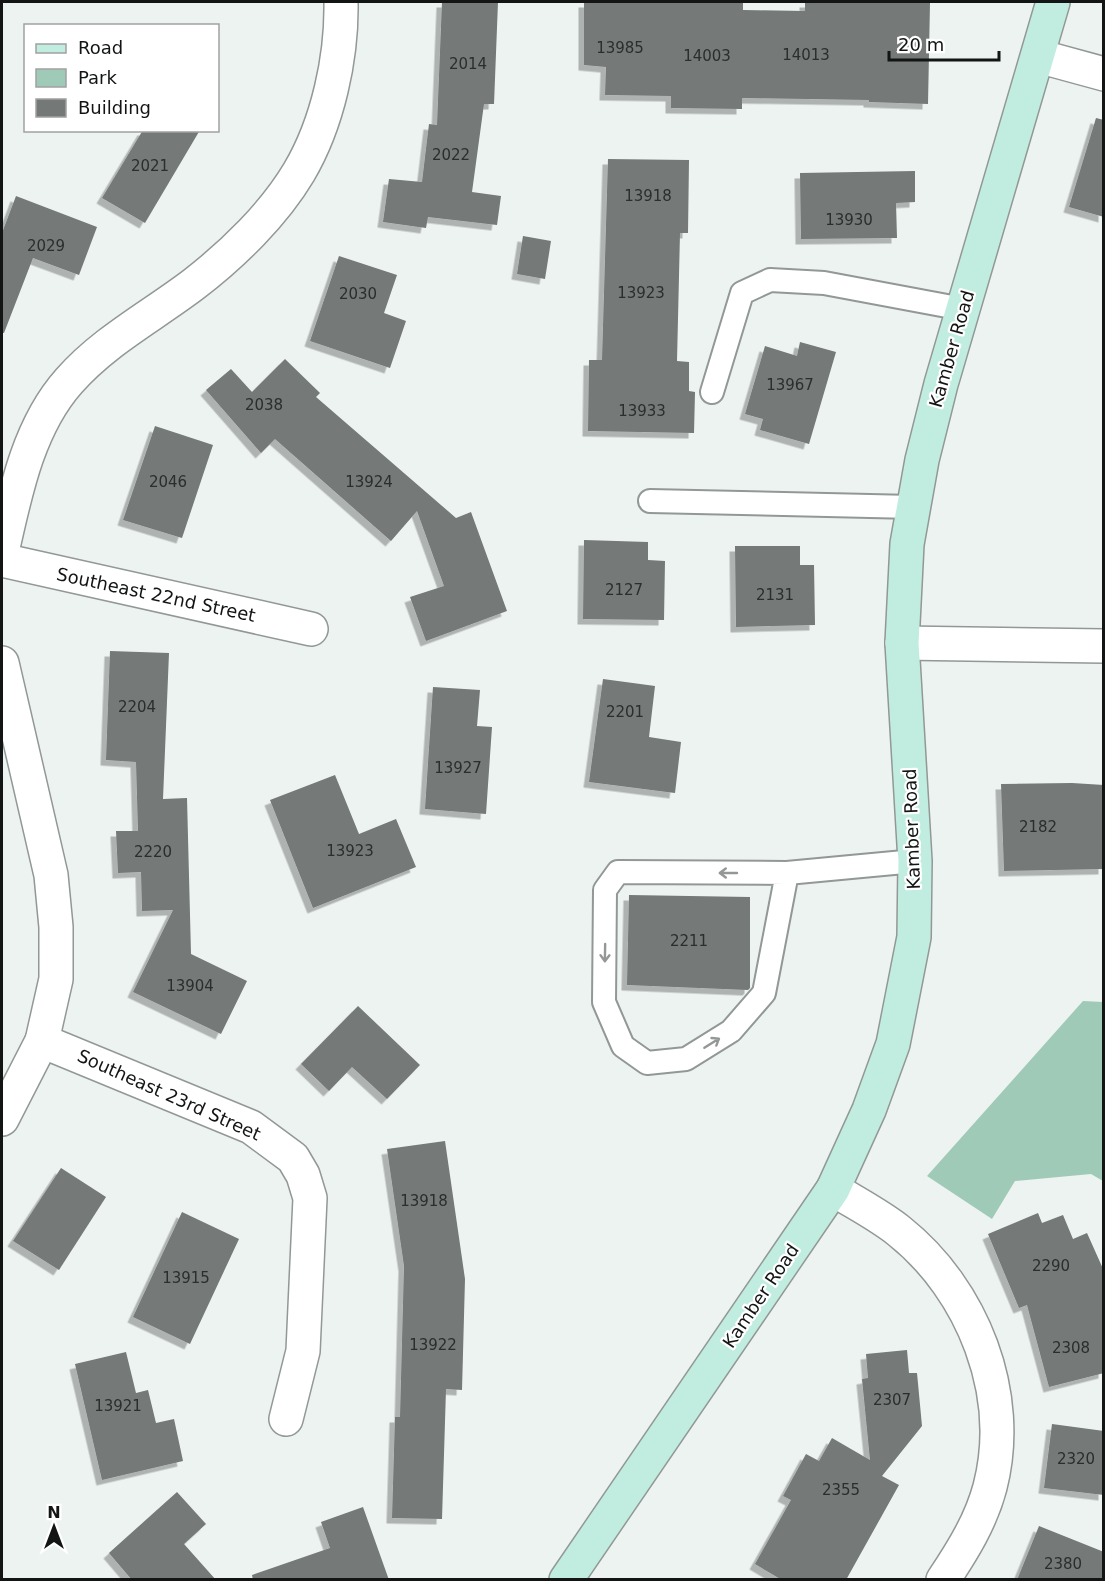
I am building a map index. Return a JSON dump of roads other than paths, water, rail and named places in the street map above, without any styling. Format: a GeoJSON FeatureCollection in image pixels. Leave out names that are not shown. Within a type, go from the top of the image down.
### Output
{"type":"FeatureCollection","features":[{"type":"Feature","properties":{"kind":"street"},"geometry":{"type":"LineString","coordinates":[[2,552],[27,458],[41,422],[68,382],[103,349],[195,283],[257,226],[299,171],[322,118],[336,64],[341,2]]}},
{"type":"Feature","properties":{"kind":"street","name":"Kamber Road"},"geometry":{"type":"LineString","coordinates":[[566,1580],[833,1189],[869,1110],[893,1044],[914,937],[915,861],[902,643],[907,544],[925,449],[963,309],[1053,2]]}},
{"type":"Feature","properties":{"kind":"street"},"geometry":{"type":"LineString","coordinates":[[1038,56],[1104,74]]}},
{"type":"Feature","properties":{"kind":"street","name":"Southeast 22nd Street"},"geometry":{"type":"LineString","coordinates":[[2,560],[311,629]]}},
{"type":"Feature","properties":{"kind":"street"},"geometry":{"type":"LineString","coordinates":[[902,643],[1104,646]]}},
{"type":"Feature","properties":{"kind":"street"},"geometry":{"type":"LineString","coordinates":[[2,663],[51,875],[55,916],[56,979],[42,1041],[2,1119]]}},
{"type":"Feature","properties":{"kind":"street","name":"Southeast 23rd Street"},"geometry":{"type":"LineString","coordinates":[[42,1041],[251,1127],[293,1158],[303,1174],[310,1198],[303,1351],[286,1419]]}},
{"type":"Feature","properties":{"kind":"street"},"geometry":{"type":"LineString","coordinates":[[833,1189],[899,1231],[936,1269],[967,1311],[982,1347],[993,1390],[996,1426],[990,1486],[977,1525],[943,1580]]}},
{"type":"Feature","properties":{"kind":"lane"},"geometry":{"type":"LineString","coordinates":[[712,392],[742,293],[770,280],[824,283],[963,309]]}},
{"type":"Feature","properties":{"kind":"lane"},"geometry":{"type":"LineString","coordinates":[[650,501],[913,507]]}},
{"type":"Feature","properties":{"kind":"lane"},"geometry":{"type":"LineString","coordinates":[[787,873],[764,993],[731,1031],[686,1059],[647,1063],[623,1046],[604,1002],[606,890],[618,872],[787,873],[915,861]]}}]}
